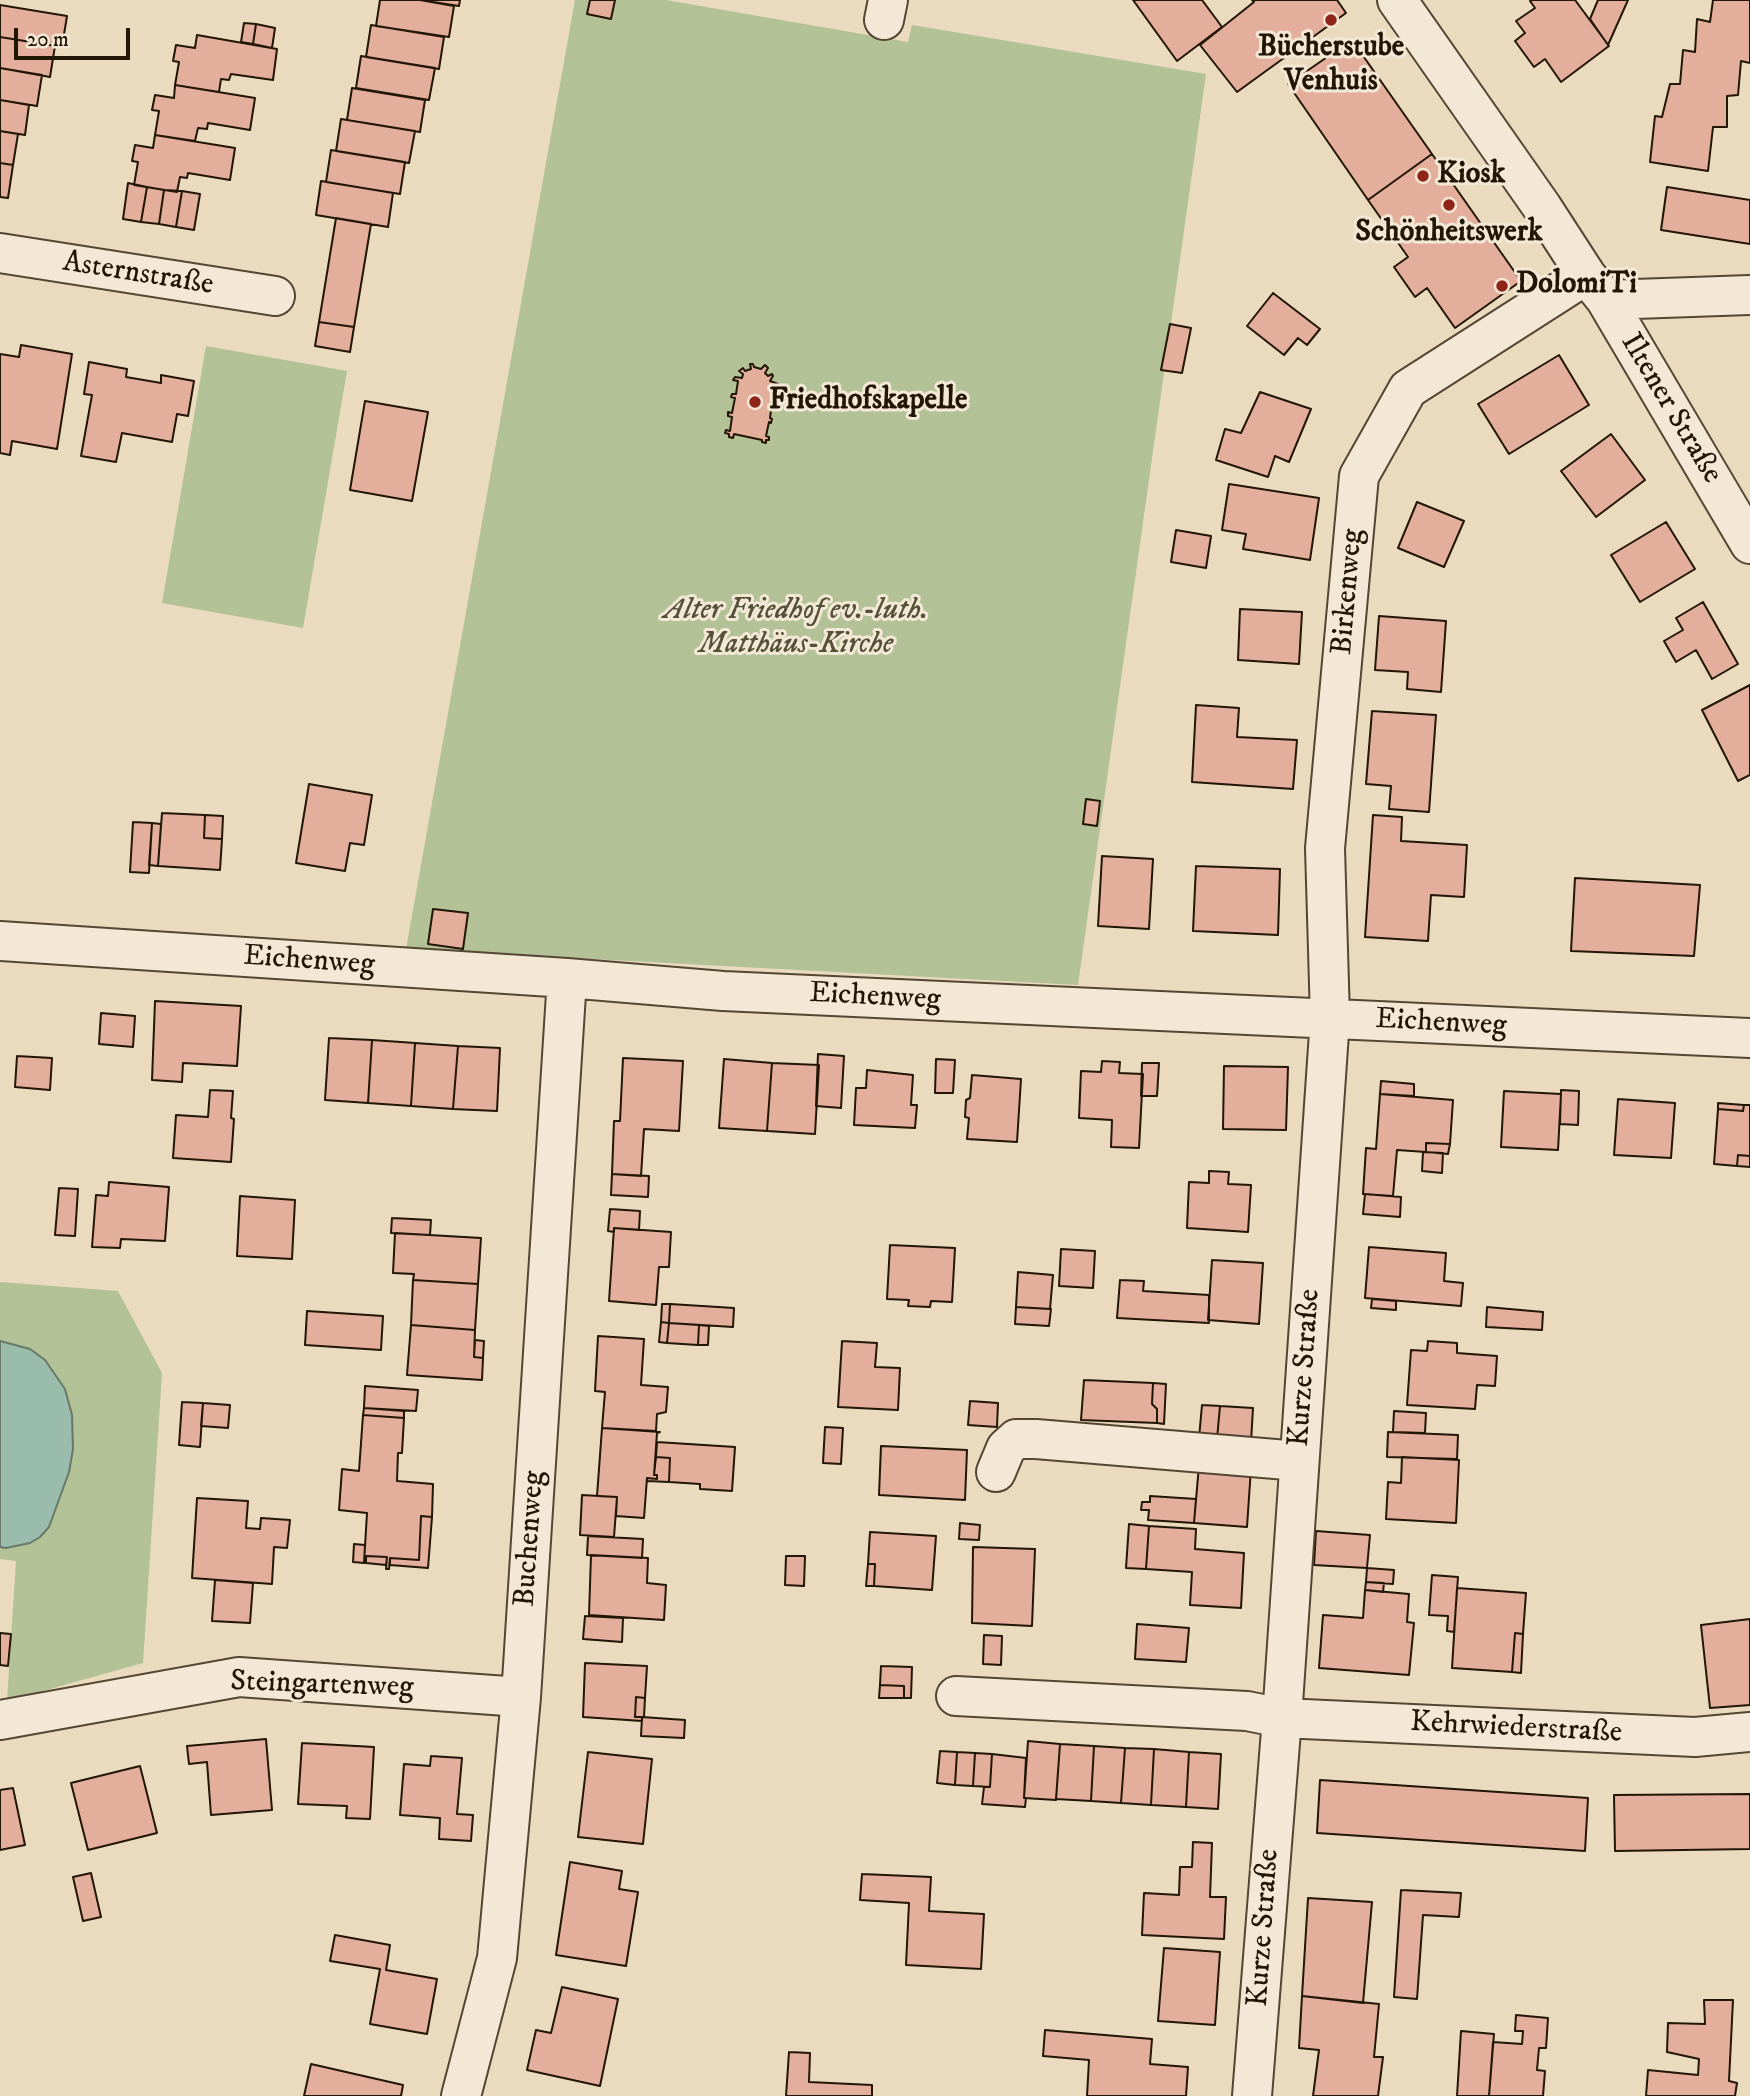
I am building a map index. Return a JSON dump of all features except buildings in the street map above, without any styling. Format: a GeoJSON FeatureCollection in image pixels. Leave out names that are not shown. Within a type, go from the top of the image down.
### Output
{"type":"FeatureCollection","features":[{"type":"Feature","properties":{"kind":"street","name":"Iltener Straße"},"geometry":{"type":"LineString","coordinates":[[1404,3],[1596,288],[1750,544]]}},
{"type":"Feature","properties":{"kind":"street","name":"Asternstraße"},"geometry":{"type":"LineString","coordinates":[[0,253],[275,296]]}},
{"type":"Feature","properties":{"kind":"street"},"geometry":{"type":"LineString","coordinates":[[1596,288],[1750,295]]}},
{"type":"Feature","properties":{"kind":"street","name":"Birkenweg"},"geometry":{"type":"LineString","coordinates":[[1330,1018],[1325,848],[1359,476],[1408,389],[1596,288]]}},
{"type":"Feature","properties":{"kind":"street","name":"Eichenweg"},"geometry":{"type":"LineString","coordinates":[[0,941],[723,990],[1750,1038]]}},
{"type":"Feature","properties":{"kind":"street","name":"Buchenweg"},"geometry":{"type":"LineString","coordinates":[[461,2096],[497,1958],[521,1697],[567,978]]}},
{"type":"Feature","properties":{"kind":"street","name":"Kurze Straße"},"geometry":{"type":"LineString","coordinates":[[1252,2096],[1282,1718],[1330,1018]]}},
{"type":"Feature","properties":{"kind":"street"},"geometry":{"type":"LineString","coordinates":[[996,1472],[1006,1448],[1016,1439],[1299,1461]]}},
{"type":"Feature","properties":{"kind":"street","name":"Steingartenweg"},"geometry":{"type":"LineString","coordinates":[[0,1720],[239,1677],[521,1697]]}},
{"type":"Feature","properties":{"kind":"street"},"geometry":{"type":"LineString","coordinates":[[956,1696],[1247,1711],[1282,1718]]}},
{"type":"Feature","properties":{"kind":"street","name":"Kehrwiederstraße"},"geometry":{"type":"LineString","coordinates":[[1282,1718],[1695,1737],[1750,1732]]}},
{"type":"Feature","properties":{"kind":"green space","name":"Alter Friedhof ev.-luth. Matthäus-Kirche"},"geometry":{"type":"Polygon","coordinates":[[[575,0],[666,0],[908,42],[912,25],[1206,74],[1078,985],[406,949],[575,0]]]}},
{"type":"Feature","properties":{"kind":"green space"},"geometry":{"type":"Polygon","coordinates":[[[206,346],[347,371],[303,628],[162,603],[206,346]]]}},
{"type":"Feature","properties":{"kind":"green space"},"geometry":{"type":"Polygon","coordinates":[[[0,1282],[118,1291],[162,1373],[143,1663],[7,1701],[16,1561],[0,1559],[0,1282]]]}},
{"type":"Feature","properties":{"kind":"shaded area"},"geometry":{"type":"Polygon","coordinates":[[[0,1341],[30,1349],[45,1360],[65,1389],[72,1415],[73,1449],[69,1472],[49,1527],[30,1543],[6,1548],[0,1547],[0,1341]]]}},
{"type":"Feature","properties":{"kind":"place","name":"Bücherstube Venhuis"},"geometry":{"type":"Point","coordinates":[1331,20]}},
{"type":"Feature","properties":{"kind":"place","name":"Kiosk"},"geometry":{"type":"Point","coordinates":[1423,176]}},
{"type":"Feature","properties":{"kind":"place","name":"Schönheitswerk"},"geometry":{"type":"Point","coordinates":[1449,205]}},
{"type":"Feature","properties":{"kind":"place","name":"DolomiTi"},"geometry":{"type":"Point","coordinates":[1502,286]}},
{"type":"Feature","properties":{"kind":"place","name":"Friedhofskapelle"},"geometry":{"type":"Point","coordinates":[755,402]}}]}
